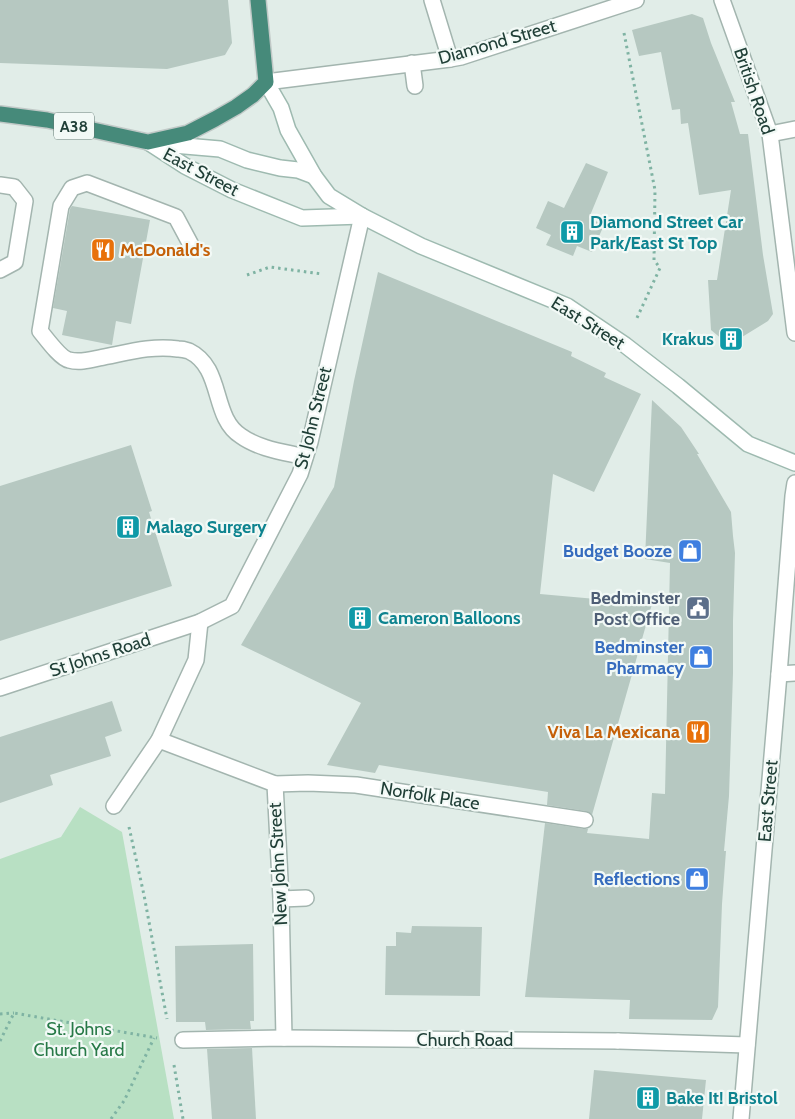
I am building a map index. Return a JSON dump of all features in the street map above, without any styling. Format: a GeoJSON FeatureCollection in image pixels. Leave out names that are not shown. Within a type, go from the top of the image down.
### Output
{"type":"FeatureCollection","features":[{"type":"Feature","properties":{"kind":"highway"},"geometry":{"type":"LineString","coordinates":[[258,0],[266,82]]}},
{"type":"Feature","properties":{"kind":"highway","name":"A38"},"geometry":{"type":"LineString","coordinates":[[0,114],[47,120],[148,142],[188,133],[215,120],[236,108],[266,82]]}},
{"type":"Feature","properties":{"kind":"street"},"geometry":{"type":"LineString","coordinates":[[432,0],[450,59]]}},
{"type":"Feature","properties":{"kind":"street","name":"Diamond Street"},"geometry":{"type":"LineString","coordinates":[[266,82],[461,57],[636,0]]}},
{"type":"Feature","properties":{"kind":"street","name":"British Road"},"geometry":{"type":"LineString","coordinates":[[722,0],[770,134],[795,334]]}},
{"type":"Feature","properties":{"kind":"street"},"geometry":{"type":"LineString","coordinates":[[412,63],[416,86]]}},
{"type":"Feature","properties":{"kind":"street","name":"East Street"},"geometry":{"type":"LineString","coordinates":[[266,82],[281,108],[288,130],[314,176],[330,196],[362,216],[421,246],[567,306],[625,345],[748,444],[795,463]]}},
{"type":"Feature","properties":{"kind":"street"},"geometry":{"type":"LineString","coordinates":[[770,134],[795,129]]}},
{"type":"Feature","properties":{"kind":"street","name":"East Street"},"geometry":{"type":"LineString","coordinates":[[148,142],[220,149],[248,160],[280,168],[298,170],[314,176]]}},
{"type":"Feature","properties":{"kind":"street","name":"East Street"},"geometry":{"type":"LineString","coordinates":[[148,142],[185,166],[232,190],[302,218],[362,216]]}},
{"type":"Feature","properties":{"kind":"street"},"geometry":{"type":"LineString","coordinates":[[191,245],[176,218],[87,183],[72,188],[61,206],[40,331],[51,345],[68,360],[85,361],[155,347],[188,350],[203,360],[214,381],[228,424],[240,436],[261,446],[306,458]]}},
{"type":"Feature","properties":{"kind":"street"},"geometry":{"type":"LineString","coordinates":[[0,185],[14,186],[25,201],[15,262],[0,270]]}},
{"type":"Feature","properties":{"kind":"street","name":"St John Street"},"geometry":{"type":"LineString","coordinates":[[200,622],[232,606],[300,474],[310,442],[362,216]]}},
{"type":"Feature","properties":{"kind":"street","name":"East Street"},"geometry":{"type":"LineString","coordinates":[[741,1119],[795,483]]}},
{"type":"Feature","properties":{"kind":"street"},"geometry":{"type":"LineString","coordinates":[[114,806],[159,740],[196,660],[200,622]]}},
{"type":"Feature","properties":{"kind":"street","name":"St Johns Road"},"geometry":{"type":"LineString","coordinates":[[0,688],[200,622]]}},
{"type":"Feature","properties":{"kind":"street"},"geometry":{"type":"LineString","coordinates":[[779,674],[795,673]]}},
{"type":"Feature","properties":{"kind":"street","name":"New John Street"},"geometry":{"type":"LineString","coordinates":[[159,740],[275,784],[281,899],[284,1038]]}},
{"type":"Feature","properties":{"kind":"street","name":"Norfolk Place"},"geometry":{"type":"LineString","coordinates":[[275,784],[356,785],[585,820]]}},
{"type":"Feature","properties":{"kind":"street"},"geometry":{"type":"LineString","coordinates":[[281,899],[306,898]]}},
{"type":"Feature","properties":{"kind":"street","name":"Church Road"},"geometry":{"type":"LineString","coordinates":[[176,1040],[284,1038],[618,1041],[747,1045]]}},
{"type":"Feature","properties":{"kind":"path"},"geometry":{"type":"LineString","coordinates":[[624,33],[655,190],[654,260],[660,268],[646,298]]}},
{"type":"Feature","properties":{"kind":"path"},"geometry":{"type":"LineString","coordinates":[[247,275],[270,267],[321,274],[346,284]]}},
{"type":"Feature","properties":{"kind":"path"},"geometry":{"type":"LineString","coordinates":[[114,806],[128,822],[176,1040],[184,1119]]}},
{"type":"Feature","properties":{"kind":"path"},"geometry":{"type":"LineString","coordinates":[[0,1014],[14,1012],[154,1038],[176,1040]]}},
{"type":"Feature","properties":{"kind":"path"},"geometry":{"type":"LineString","coordinates":[[0,1041],[14,1012]]}},
{"type":"Feature","properties":{"kind":"path"},"geometry":{"type":"LineString","coordinates":[[111,1119],[124,1101],[154,1038]]}},
{"type":"Feature","properties":{"kind":"green space","name":"St. Johns Church Yard"},"geometry":{"type":"Polygon","coordinates":[[[80,807],[122,832],[174,1119],[0,1119],[0,859],[61,837],[80,807]]]}},
{"type":"Feature","properties":{"kind":"building"},"geometry":{"type":"Polygon","coordinates":[[[0,0],[228,0],[232,43],[225,55],[167,69],[0,63],[0,0]]]}},
{"type":"Feature","properties":{"kind":"building"},"geometry":{"type":"Polygon","coordinates":[[[692,14],[703,18],[735,102],[731,102],[740,134],[748,134],[763,255],[773,314],[768,321],[729,345],[711,330],[708,280],[717,280],[731,190],[699,195],[688,123],[681,124],[680,109],[672,110],[661,52],[639,56],[632,30],[692,14]]]}},
{"type":"Feature","properties":{"kind":"building","name":"Diamond Street Car Park/East St Top"},"geometry":{"type":"Polygon","coordinates":[[[586,163],[608,172],[589,218],[604,225],[592,252],[577,246],[573,256],[546,245],[551,235],[536,228],[548,201],[564,208],[586,163]]]}},
{"type":"Feature","properties":{"kind":"building","name":"McDonald's"},"geometry":{"type":"Polygon","coordinates":[[[72,206],[150,220],[131,324],[116,321],[112,345],[62,335],[67,311],[53,308],[72,206]]]}},
{"type":"Feature","properties":{"kind":"building"},"geometry":{"type":"Polygon","coordinates":[[[378,272],[572,352],[571,356],[606,373],[604,377],[641,394],[594,492],[553,474],[540,594],[652,604],[592,815],[586,811],[547,805],[548,792],[379,765],[375,773],[327,765],[361,703],[241,645],[334,487],[354,381],[378,272]]]}},
{"type":"Feature","properties":{"kind":"building"},"geometry":{"type":"Polygon","coordinates":[[[652,400],[681,427],[699,454],[697,454],[731,512],[735,553],[729,796],[724,851],[726,851],[718,1007],[712,1020],[629,1019],[630,1000],[525,997],[545,823],[588,829],[587,833],[649,839],[652,793],[665,794],[670,563],[645,559],[652,400]]]}},
{"type":"Feature","properties":{"kind":"building"},"geometry":{"type":"Polygon","coordinates":[[[131,445],[152,511],[149,512],[172,586],[0,641],[0,486],[131,445]]]}},
{"type":"Feature","properties":{"kind":"building"},"geometry":{"type":"Polygon","coordinates":[[[112,701],[122,731],[105,737],[111,756],[50,775],[53,785],[0,803],[0,737],[112,701]]]}},
{"type":"Feature","properties":{"kind":"building"},"geometry":{"type":"Polygon","coordinates":[[[412,926],[482,927],[480,996],[385,995],[386,946],[396,946],[396,932],[411,933],[412,926]]]}},
{"type":"Feature","properties":{"kind":"building"},"geometry":{"type":"Polygon","coordinates":[[[253,944],[254,1021],[250,1021],[251,1029],[206,1030],[205,1022],[176,1022],[175,946],[253,944]]]}},
{"type":"Feature","properties":{"kind":"building"},"geometry":{"type":"Polygon","coordinates":[[[252,1048],[256,1119],[212,1119],[207,1049],[252,1048]]]}},
{"type":"Feature","properties":{"kind":"building","name":"Bake It! Bristol"},"geometry":{"type":"Polygon","coordinates":[[[594,1070],[706,1080],[702,1119],[589,1119],[594,1070]]]}},
{"type":"Feature","properties":{"kind":"place","name":"Diamond Street Car Park/East St Top"},"geometry":{"type":"Point","coordinates":[572,232]}},
{"type":"Feature","properties":{"kind":"place","name":"McDonald's"},"geometry":{"type":"Point","coordinates":[103,250]}},
{"type":"Feature","properties":{"kind":"place","name":"Krakus"},"geometry":{"type":"Point","coordinates":[731,339]}},
{"type":"Feature","properties":{"kind":"place","name":"Malago Surgery"},"geometry":{"type":"Point","coordinates":[128,527]}},
{"type":"Feature","properties":{"kind":"place","name":"Budget Booze"},"geometry":{"type":"Point","coordinates":[690,551]}},
{"type":"Feature","properties":{"kind":"place","name":"Bedminster Post Office"},"geometry":{"type":"Point","coordinates":[698,608]}},
{"type":"Feature","properties":{"kind":"place","name":"Cameron Balloons"},"geometry":{"type":"Point","coordinates":[360,618]}},
{"type":"Feature","properties":{"kind":"place","name":"Bedminster Pharmacy"},"geometry":{"type":"Point","coordinates":[701,657]}},
{"type":"Feature","properties":{"kind":"place","name":"Viva La Mexicana"},"geometry":{"type":"Point","coordinates":[698,732]}},
{"type":"Feature","properties":{"kind":"place","name":"Reflections"},"geometry":{"type":"Point","coordinates":[697,879]}},
{"type":"Feature","properties":{"kind":"place","name":"Bake It! Bristol"},"geometry":{"type":"Point","coordinates":[648,1098]}}]}
